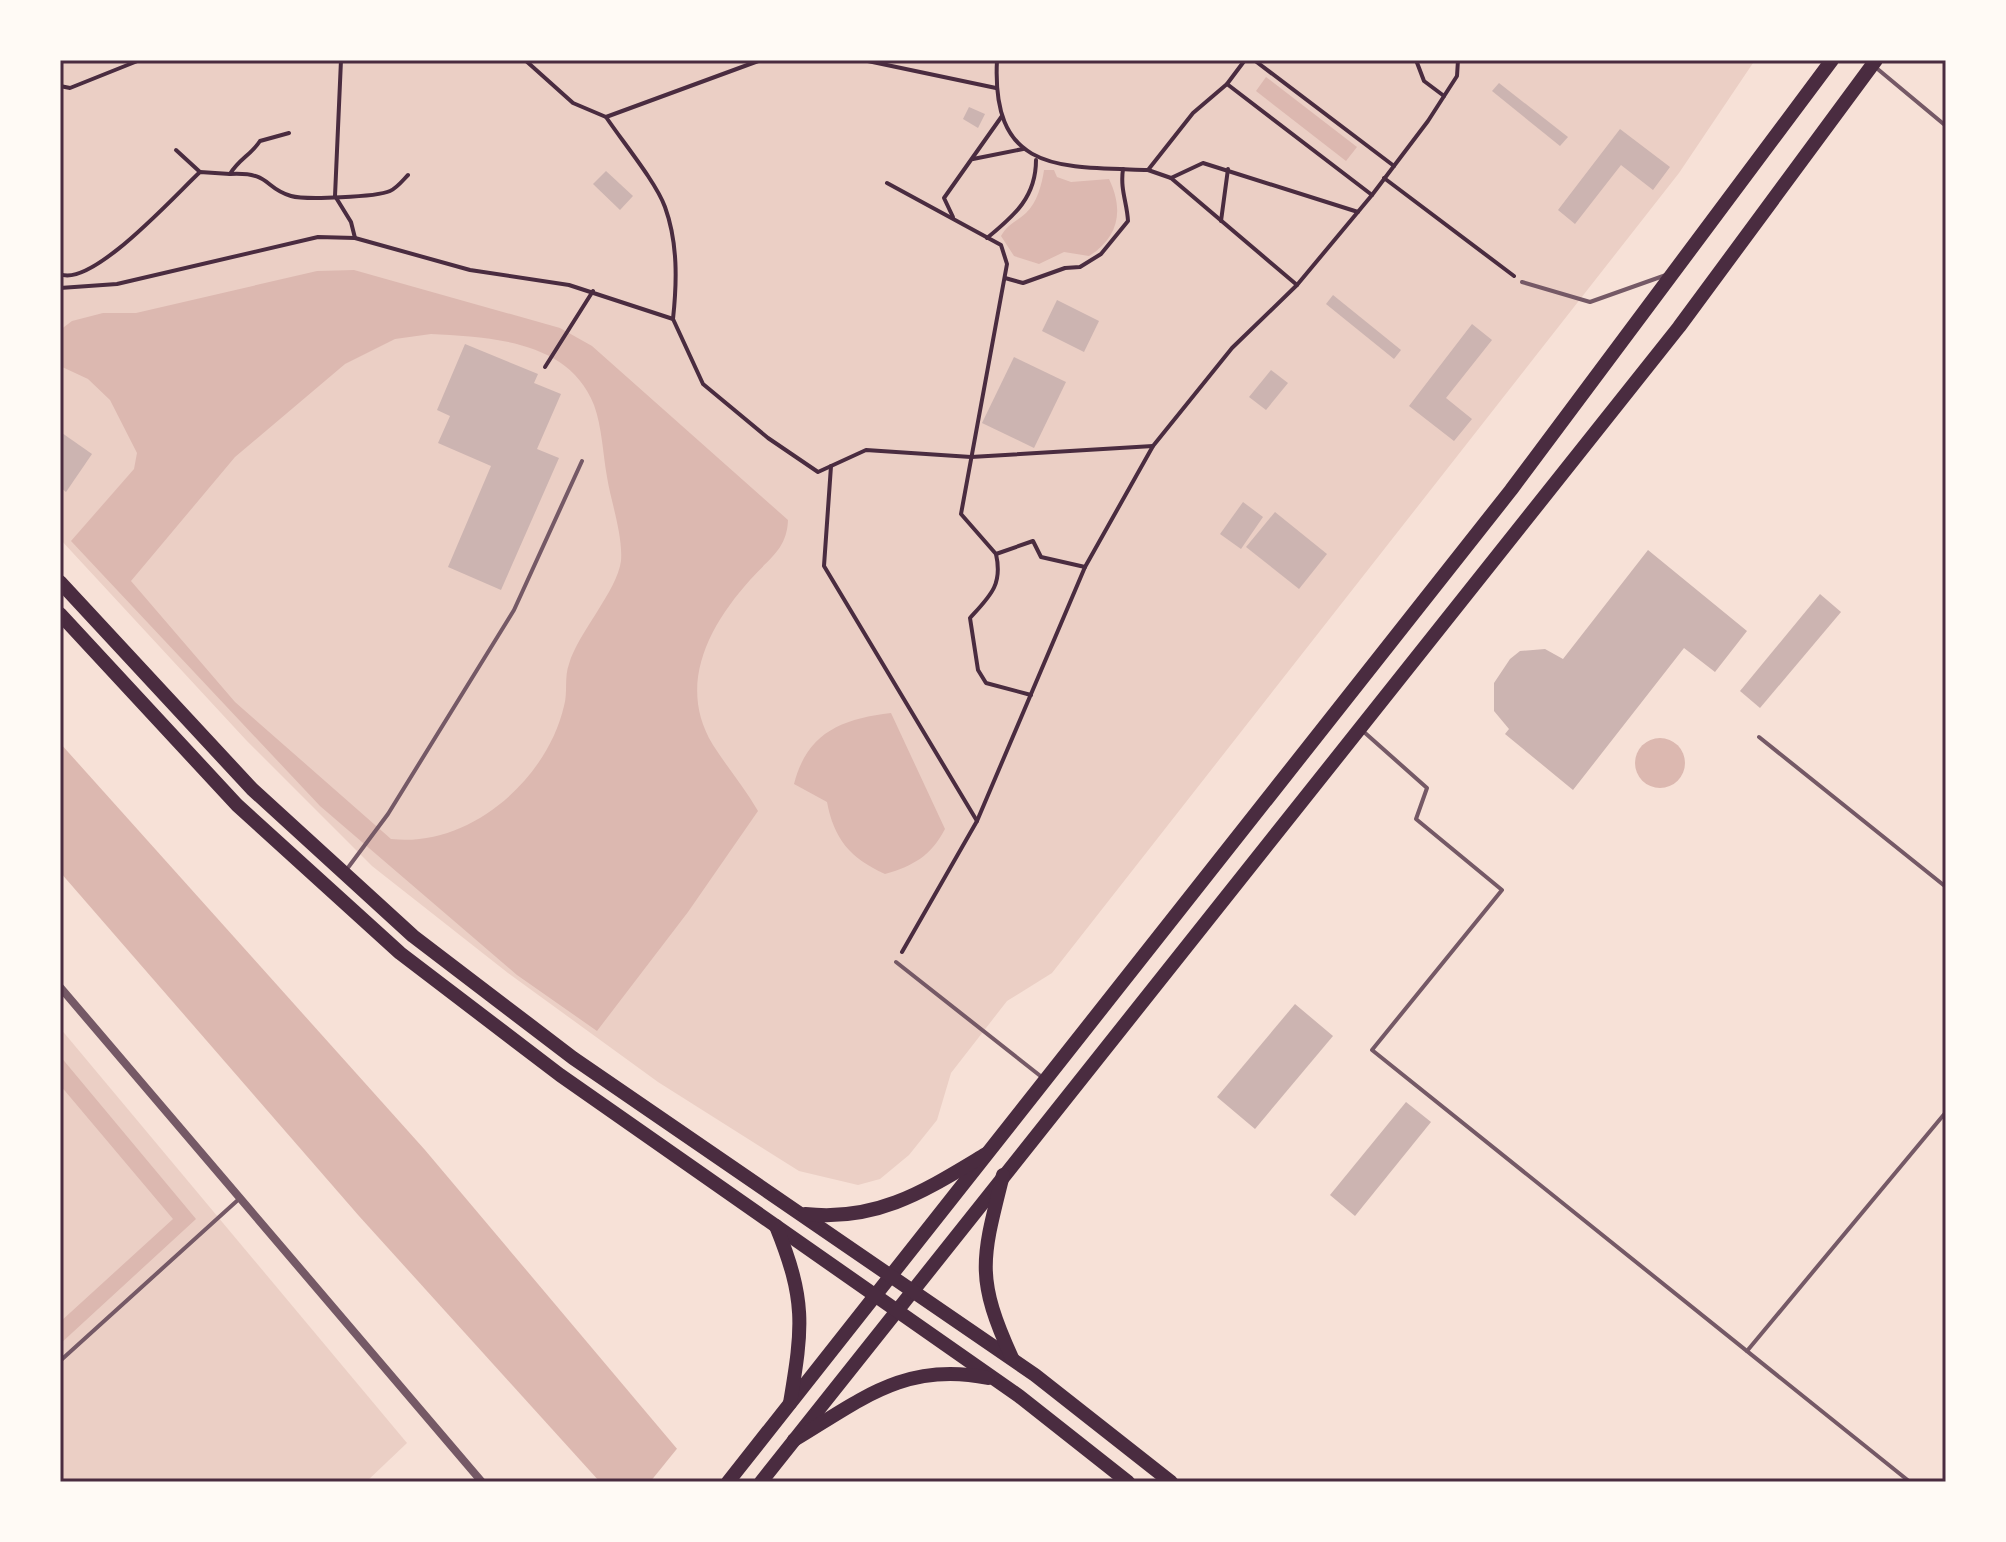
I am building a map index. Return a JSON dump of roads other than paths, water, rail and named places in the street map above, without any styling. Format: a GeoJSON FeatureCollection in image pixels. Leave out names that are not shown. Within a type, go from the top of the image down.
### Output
{"type":"FeatureCollection","features":[{"type":"Feature","properties":{"kind":"main road"},"geometry":{"type":"LineString","coordinates":[[730,1478],[1511,490],[1832,60]]}},
{"type":"Feature","properties":{"kind":"main road"},"geometry":{"type":"LineString","coordinates":[[761,1482],[1679,327],[1874,62]]}},
{"type":"Feature","properties":{"kind":"main road"},"geometry":{"type":"LineString","coordinates":[[60,582],[202,738],[343,874],[495,1002],[1012,1359],[1171,1482]]}},
{"type":"Feature","properties":{"kind":"main road"},"geometry":{"type":"LineString","coordinates":[[60,614],[237,805],[400,953],[549,1067],[996,1380],[1128,1482]]}},
{"type":"Feature","properties":{"kind":"main road"},"geometry":{"type":"LineString","coordinates":[[803,1214],[863,1214],[894,1204],[986,1154]]}},
{"type":"Feature","properties":{"kind":"main road"},"geometry":{"type":"LineString","coordinates":[[1003,1175],[987,1241],[983,1275],[990,1310],[1012,1359]]}},
{"type":"Feature","properties":{"kind":"main road"},"geometry":{"type":"LineString","coordinates":[[776,1225],[798,1285],[801,1323],[790,1403]]}},
{"type":"Feature","properties":{"kind":"main road"},"geometry":{"type":"LineString","coordinates":[[794,1440],[871,1394],[924,1373],[960,1372],[996,1380]]}},
{"type":"Feature","properties":{"kind":"street"},"geometry":{"type":"LineString","coordinates":[[60,987],[482,1482]]}},
{"type":"Feature","properties":{"kind":"lane"},"geometry":{"type":"LineString","coordinates":[[1874,62],[1946,126]]}},
{"type":"Feature","properties":{"kind":"lane"},"geometry":{"type":"LineString","coordinates":[[1522,282],[1590,302],[1676,272]]}},
{"type":"Feature","properties":{"kind":"lane"},"geometry":{"type":"LineString","coordinates":[[343,874],[388,814],[514,610],[582,461]]}},
{"type":"Feature","properties":{"kind":"lane"},"geometry":{"type":"LineString","coordinates":[[1359,727],[1427,788],[1416,819],[1502,890],[1372,1050],[1910,1482]]}},
{"type":"Feature","properties":{"kind":"lane"},"geometry":{"type":"LineString","coordinates":[[1759,737],[1946,887]]}},
{"type":"Feature","properties":{"kind":"lane"},"geometry":{"type":"LineString","coordinates":[[896,962],[1045,1079]]}},
{"type":"Feature","properties":{"kind":"lane"},"geometry":{"type":"LineString","coordinates":[[1747,1351],[1946,1112]]}},
{"type":"Feature","properties":{"kind":"lane"},"geometry":{"type":"LineString","coordinates":[[60,1361],[240,1199]]}}]}
